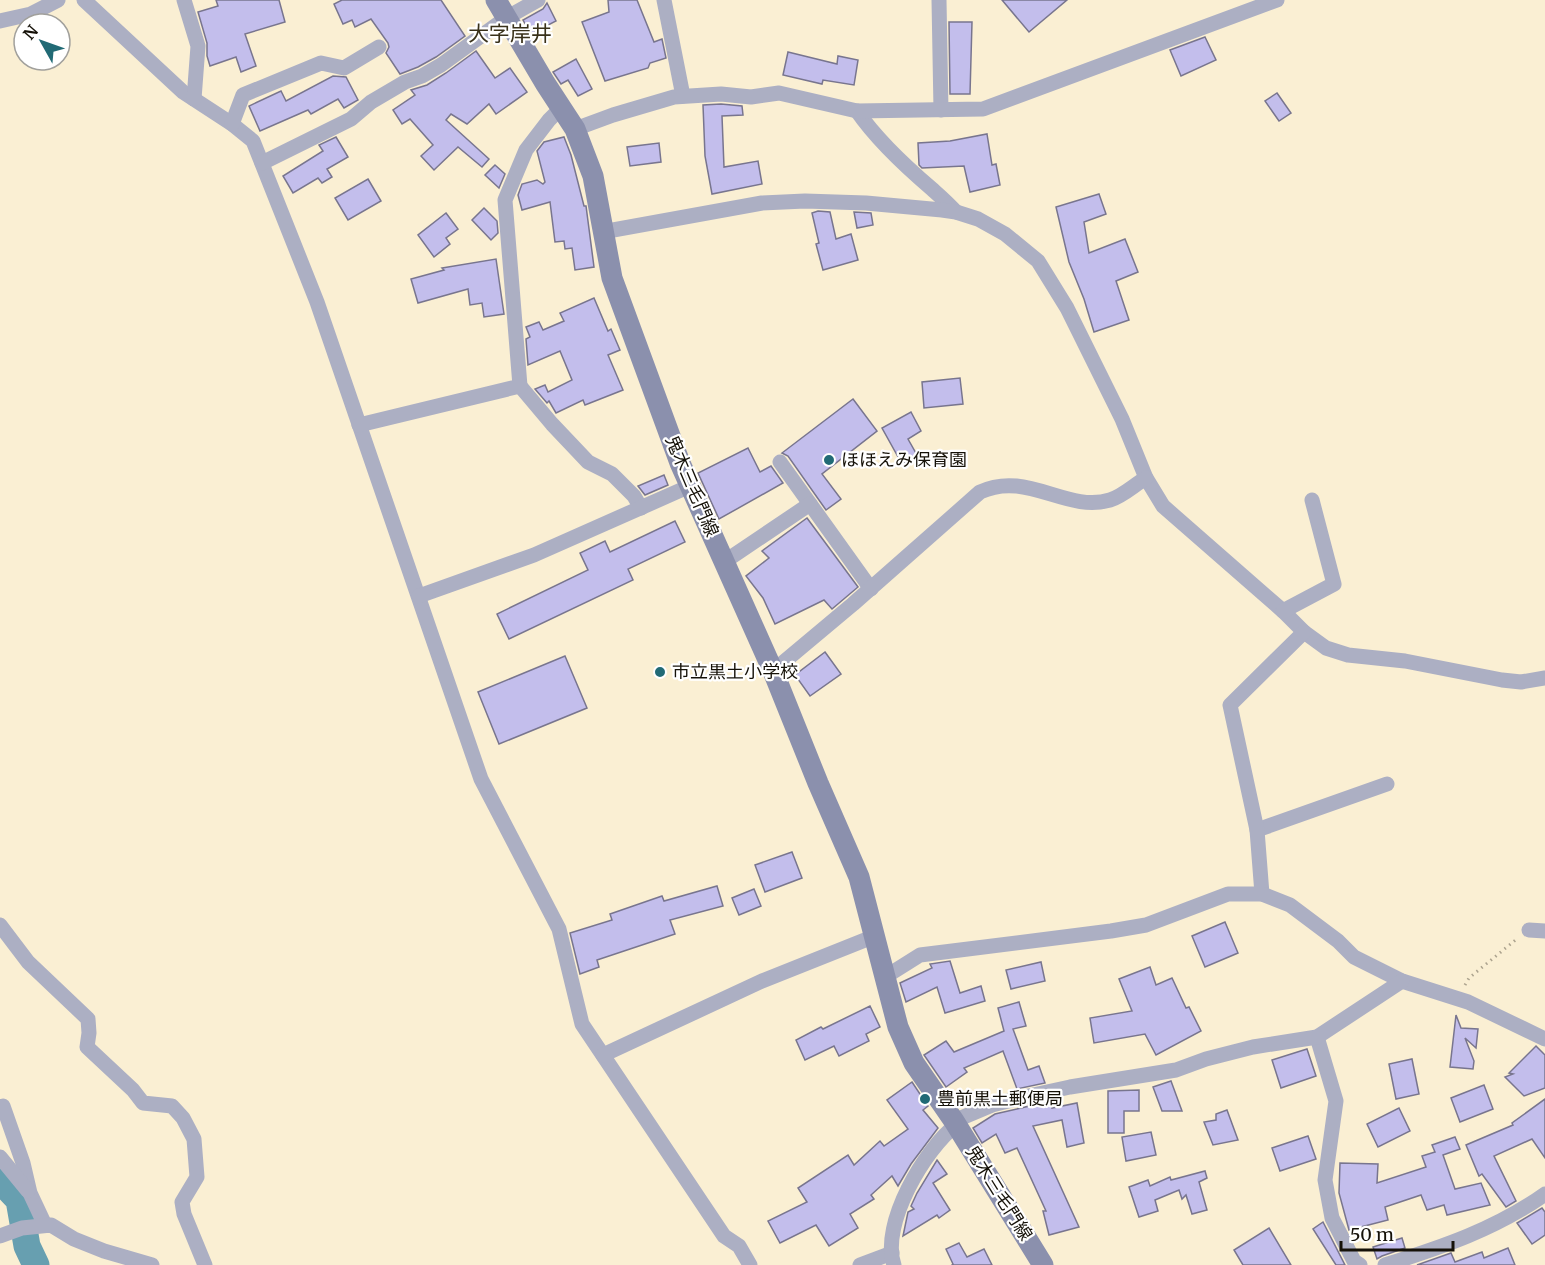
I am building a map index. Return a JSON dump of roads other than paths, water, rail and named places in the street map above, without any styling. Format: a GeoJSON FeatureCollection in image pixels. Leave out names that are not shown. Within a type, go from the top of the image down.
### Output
{"type":"FeatureCollection","features":[{"type":"Feature","properties":{"kind":"main road","name":"鬼木三毛門線"},"geometry":{"type":"LineString","coordinates":[[495,0],[575,129],[593,176],[612,278],[680,464],[772,671],[859,877],[898,1028],[914,1063],[955,1123],[1043,1265]]}},
{"type":"Feature","properties":{"kind":"street"},"geometry":{"type":"LineString","coordinates":[[0,21],[31,14],[58,0]]}},
{"type":"Feature","properties":{"kind":"street"},"geometry":{"type":"LineString","coordinates":[[84,0],[183,92],[232,124],[253,141],[317,302],[481,778],[559,929],[582,1024],[724,1236],[739,1246],[750,1265]]}},
{"type":"Feature","properties":{"kind":"street"},"geometry":{"type":"LineString","coordinates":[[184,0],[198,46],[194,99]]}},
{"type":"Feature","properties":{"kind":"street"},"geometry":{"type":"LineString","coordinates":[[262,163],[351,119],[371,102],[441,65],[506,18],[538,0]]}},
{"type":"Feature","properties":{"kind":"street"},"geometry":{"type":"LineString","coordinates":[[664,0],[682,96]]}},
{"type":"Feature","properties":{"kind":"street"},"geometry":{"type":"LineString","coordinates":[[939,0],[941,110]]}},
{"type":"Feature","properties":{"kind":"street"},"geometry":{"type":"LineString","coordinates":[[575,129],[674,97],[721,94],[751,97],[779,93],[857,111],[983,109],[1239,7],[1277,0]]}},
{"type":"Feature","properties":{"kind":"street"},"geometry":{"type":"LineString","coordinates":[[232,124],[243,95],[321,63],[344,68],[379,47]]}},
{"type":"Feature","properties":{"kind":"street"},"geometry":{"type":"LineString","coordinates":[[561,108],[526,150],[505,200],[520,386],[588,462],[612,474],[634,496],[641,508]]}},
{"type":"Feature","properties":{"kind":"street"},"geometry":{"type":"LineString","coordinates":[[857,111],[869,128],[956,212]]}},
{"type":"Feature","properties":{"kind":"street"},"geometry":{"type":"LineString","coordinates":[[602,232],[762,203],[805,201],[866,202],[956,212],[978,219],[1005,234],[1038,261],[1067,308],[1122,419],[1146,478],[1163,506],[1304,632],[1326,648],[1348,655],[1405,662],[1511,681],[1545,678]]}},
{"type":"Feature","properties":{"kind":"street"},"geometry":{"type":"LineString","coordinates":[[359,425],[520,386]]}},
{"type":"Feature","properties":{"kind":"street"},"geometry":{"type":"LineString","coordinates":[[780,462],[871,589]]}},
{"type":"Feature","properties":{"kind":"street"},"geometry":{"type":"LineString","coordinates":[[772,671],[871,589],[967,505],[974,496],[989,488],[1030,487],[1069,500],[1098,502],[1120,495],[1146,478]]}},
{"type":"Feature","properties":{"kind":"street"},"geometry":{"type":"LineString","coordinates":[[419,596],[534,555],[690,486]]}},
{"type":"Feature","properties":{"kind":"street"},"geometry":{"type":"LineString","coordinates":[[1283,611],[1334,584],[1312,500]]}},
{"type":"Feature","properties":{"kind":"street"},"geometry":{"type":"LineString","coordinates":[[724,562],[810,504]]}},
{"type":"Feature","properties":{"kind":"street"},"geometry":{"type":"LineString","coordinates":[[1262,894],[1257,830],[1230,705],[1304,632]]}},
{"type":"Feature","properties":{"kind":"street"},"geometry":{"type":"LineString","coordinates":[[1257,830],[1387,784]]}},
{"type":"Feature","properties":{"kind":"street"},"geometry":{"type":"LineString","coordinates":[[885,977],[920,955],[1146,925],[1227,894],[1262,894],[1290,905],[1338,941],[1353,957],[1402,981],[1461,999],[1545,1038]]}},
{"type":"Feature","properties":{"kind":"street"},"geometry":{"type":"LineString","coordinates":[[0,925],[28,962],[88,1019],[87,1047],[133,1090],[143,1103],[172,1106],[183,1118],[194,1139],[197,1177],[182,1202],[184,1214],[205,1265]]}},
{"type":"Feature","properties":{"kind":"street"},"geometry":{"type":"LineString","coordinates":[[1529,930],[1545,931]]}},
{"type":"Feature","properties":{"kind":"street"},"geometry":{"type":"LineString","coordinates":[[603,1055],[762,981],[875,936]]}},
{"type":"Feature","properties":{"kind":"street"},"geometry":{"type":"LineString","coordinates":[[860,1265],[893,1259],[891,1245],[896,1221],[909,1185],[921,1165],[932,1153],[934,1146],[955,1123],[992,1105],[1024,1096],[1176,1070],[1243,1049],[1317,1036],[1402,981]]}},
{"type":"Feature","properties":{"kind":"street"},"geometry":{"type":"LineString","coordinates":[[1317,1036],[1336,1101],[1325,1180],[1332,1218],[1353,1261],[1360,1265]]}},
{"type":"Feature","properties":{"kind":"street"},"geometry":{"type":"LineString","coordinates":[[3,1106],[23,1163],[30,1193],[45,1225]]}},
{"type":"Feature","properties":{"kind":"street"},"geometry":{"type":"LineString","coordinates":[[0,1157],[30,1193]]}},
{"type":"Feature","properties":{"kind":"street"},"geometry":{"type":"LineString","coordinates":[[1385,1265],[1450,1245],[1520,1212],[1545,1194]]}},
{"type":"Feature","properties":{"kind":"street"},"geometry":{"type":"LineString","coordinates":[[0,1236],[22,1228],[51,1225],[74,1239],[104,1251],[152,1265]]}},
{"type":"Feature","properties":{"kind":"waterway"},"geometry":{"type":"LineString","coordinates":[[0,1180],[19,1200],[27,1246],[36,1265]]}},
{"type":"Feature","properties":{"kind":"place","name":"ほほえみ保育園"},"geometry":{"type":"Point","coordinates":[829,460]}},
{"type":"Feature","properties":{"kind":"place","name":"市立黒土小学校"},"geometry":{"type":"Point","coordinates":[660,672]}},
{"type":"Feature","properties":{"kind":"place","name":"豊前黒土郵便局"},"geometry":{"type":"Point","coordinates":[925,1099]}},
{"type":"Feature","properties":{"kind":"district","name":"大字岸井"},"geometry":{"type":"Point","coordinates":[510,34]}}]}
